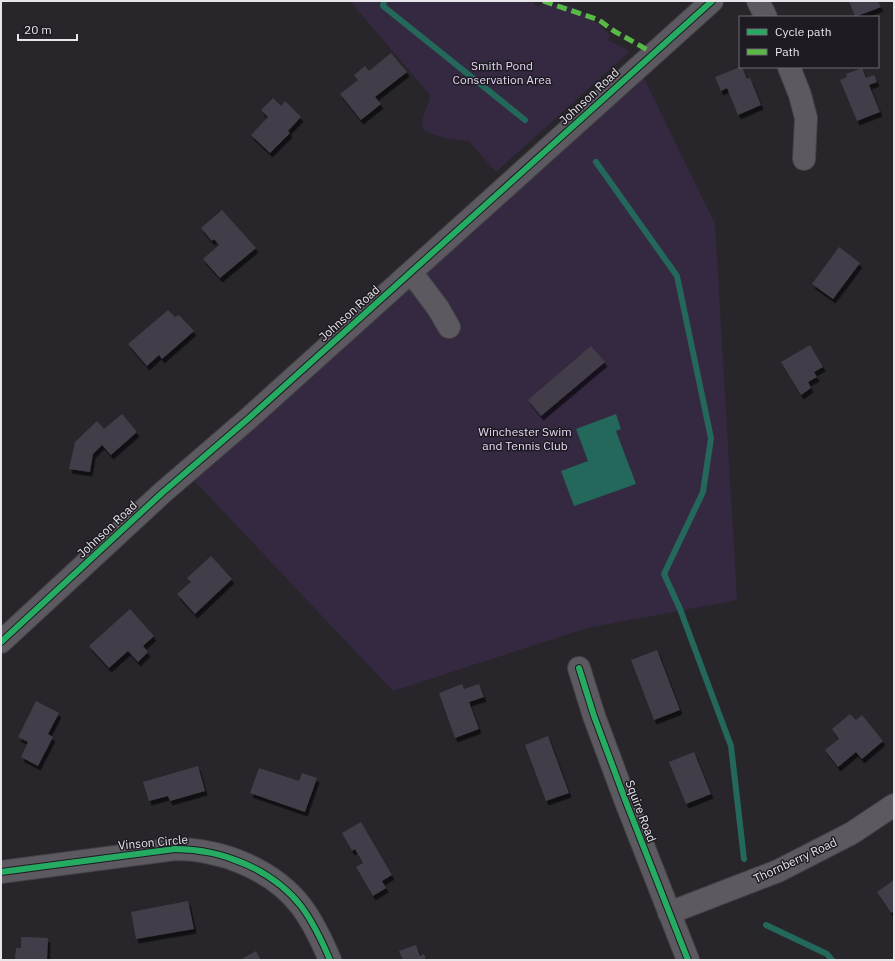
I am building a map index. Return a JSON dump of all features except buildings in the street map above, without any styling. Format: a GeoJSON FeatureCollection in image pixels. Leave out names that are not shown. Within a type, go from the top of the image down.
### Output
{"type":"FeatureCollection","features":[{"type":"Feature","properties":{"kind":"street","name":"Johnson Road"},"geometry":{"type":"LineString","coordinates":[[1,642],[162,493],[249,418],[712,1]]}},
{"type":"Feature","properties":{"kind":"street"},"geometry":{"type":"LineString","coordinates":[[758,1],[766,16]]}},
{"type":"Feature","properties":{"kind":"street"},"geometry":{"type":"LineString","coordinates":[[789,68],[800,95],[806,118],[804,159]]}},
{"type":"Feature","properties":{"kind":"street"},"geometry":{"type":"LineString","coordinates":[[411,272],[438,308],[449,327]]}},
{"type":"Feature","properties":{"kind":"street","name":"Squire Road"},"geometry":{"type":"LineString","coordinates":[[579,668],[597,723],[688,960]]}},
{"type":"Feature","properties":{"kind":"street","name":"Thornberry Road"},"geometry":{"type":"LineString","coordinates":[[669,913],[778,871],[852,833],[894,805]]}},
{"type":"Feature","properties":{"kind":"street","name":"Vinson Circle"},"geometry":{"type":"LineString","coordinates":[[1,872],[175,849],[197,850],[222,855],[246,864],[282,887],[300,906],[316,929],[330,960]]}},
{"type":"Feature","properties":{"kind":"green space","name":"Smith Pond Conservation Area"},"geometry":{"type":"Polygon","coordinates":[[[350,1],[534,1],[535,5],[539,7],[541,4],[563,4],[571,6],[584,13],[610,35],[608,40],[630,51],[496,172],[469,141],[452,139],[429,133],[424,130],[423,116],[430,95],[350,1]]]}},
{"type":"Feature","properties":{"kind":"green space","name":"Winchester Swim and Tennis Club"},"geometry":{"type":"Polygon","coordinates":[[[638,66],[715,224],[737,600],[587,628],[393,691],[186,472],[638,66]]]}},
{"type":"Feature","properties":{"kind":"shaded area"},"geometry":{"type":"Polygon","coordinates":[[[616,414],[621,429],[616,431],[636,484],[574,506],[561,471],[588,461],[576,429],[616,414]]]}},
{"type":"Feature","properties":{"kind":"waterway"},"geometry":{"type":"LineString","coordinates":[[384,1],[383,6],[525,120]]}},
{"type":"Feature","properties":{"kind":"waterway"},"geometry":{"type":"LineString","coordinates":[[596,162],[677,276],[711,438],[703,492],[664,574],[680,609],[731,746],[744,859]]}},
{"type":"Feature","properties":{"kind":"waterway"},"geometry":{"type":"LineString","coordinates":[[766,925],[827,954],[832,960]]}},
{"type":"Feature","properties":{"kind":"marked path"},"geometry":{"type":"LineString","coordinates":[[543,1],[599,20],[614,31],[653,53]]}},
{"type":"Feature","properties":{"kind":"cycle path"},"geometry":{"type":"LineString","coordinates":[[1,642],[162,493],[249,418],[712,1]]}},
{"type":"Feature","properties":{"kind":"cycle path"},"geometry":{"type":"LineString","coordinates":[[579,668],[594,716],[626,802],[688,960]]}},
{"type":"Feature","properties":{"kind":"cycle path"},"geometry":{"type":"LineString","coordinates":[[1,872],[175,849],[192,850],[227,857],[261,872],[276,881],[289,893],[301,906],[309,919],[330,960]]}}]}
